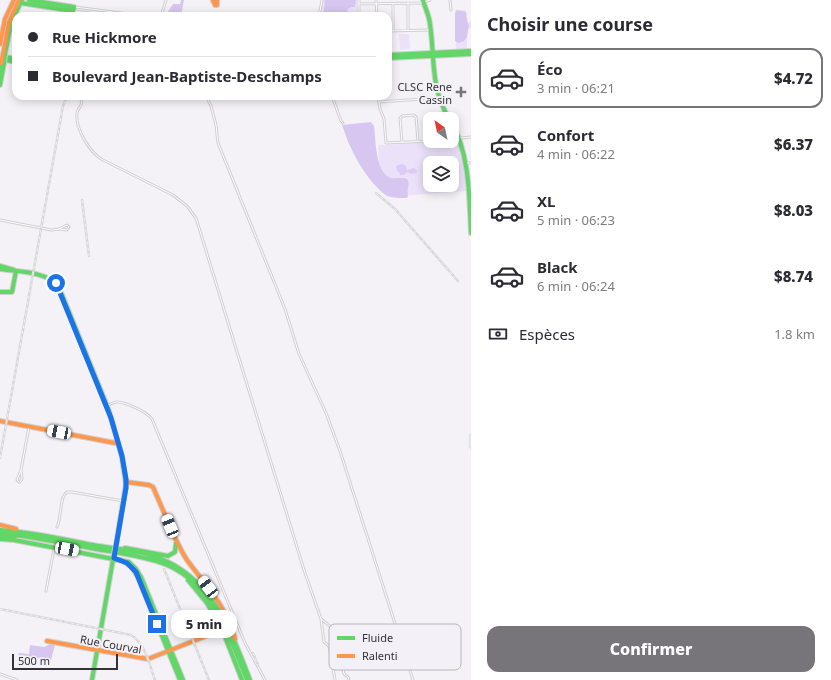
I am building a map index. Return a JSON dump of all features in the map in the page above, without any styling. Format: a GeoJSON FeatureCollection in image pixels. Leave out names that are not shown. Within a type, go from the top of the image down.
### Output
{"type":"FeatureCollection","features":[{"type":"Feature","properties":{"kind":"main road"},"geometry":{"type":"LineString","coordinates":[[28,0],[74,9]]}},
{"type":"Feature","properties":{"kind":"main road"},"geometry":{"type":"LineString","coordinates":[[18,1],[74,9]]}},
{"type":"Feature","properties":{"kind":"main road"},"geometry":{"type":"LineString","coordinates":[[0,44],[6,17],[18,1]]}},
{"type":"Feature","properties":{"kind":"main road"},"geometry":{"type":"LineString","coordinates":[[12,12],[18,1]]}},
{"type":"Feature","properties":{"kind":"main road"},"geometry":{"type":"LineString","coordinates":[[423,1],[429,18],[431,30],[435,83],[438,97],[444,112]]}},
{"type":"Feature","properties":{"kind":"main road"},"geometry":{"type":"LineString","coordinates":[[0,71],[8,20],[12,12]]}},
{"type":"Feature","properties":{"kind":"main road"},"geometry":{"type":"LineString","coordinates":[[392,57],[471,53]]}},
{"type":"Feature","properties":{"kind":"main road"},"geometry":{"type":"LineString","coordinates":[[2,57],[12,59]]}},
{"type":"Feature","properties":{"kind":"main road"},"geometry":{"type":"LineString","coordinates":[[0,85],[2,57]]}},
{"type":"Feature","properties":{"kind":"main road"},"geometry":{"type":"LineString","coordinates":[[460,138],[469,163],[471,233]]}},
{"type":"Feature","properties":{"kind":"main road"},"geometry":{"type":"LineString","coordinates":[[0,268],[48,277],[56,283],[106,406],[118,442],[126,482],[124,501],[92,680]]}},
{"type":"Feature","properties":{"kind":"main road"},"geometry":{"type":"LineString","coordinates":[[0,292],[11,293],[16,271]]}},
{"type":"Feature","properties":{"kind":"main road"},"geometry":{"type":"LineString","coordinates":[[0,421],[115,443],[118,442]]}},
{"type":"Feature","properties":{"kind":"main road"},"geometry":{"type":"LineString","coordinates":[[126,482],[153,487],[175,538],[187,559],[222,607],[233,632],[237,648]]}},
{"type":"Feature","properties":{"kind":"main road"},"geometry":{"type":"LineString","coordinates":[[0,525],[29,533],[157,558],[176,566],[190,575],[206,590],[217,605],[226,621],[248,680]]}},
{"type":"Feature","properties":{"kind":"main road"},"geometry":{"type":"LineString","coordinates":[[0,530],[29,533]]}},
{"type":"Feature","properties":{"kind":"main road"},"geometry":{"type":"LineString","coordinates":[[0,533],[35,537],[146,558],[166,564],[183,574],[202,591],[217,611],[248,680]]}},
{"type":"Feature","properties":{"kind":"main road"},"geometry":{"type":"LineString","coordinates":[[0,538],[35,537]]}},
{"type":"Feature","properties":{"kind":"main road"},"geometry":{"type":"LineString","coordinates":[[0,538],[114,556],[131,566],[138,577],[182,680]]}},
{"type":"Feature","properties":{"kind":"main road"},"geometry":{"type":"LineString","coordinates":[[98,546],[135,549],[169,556],[176,550],[175,538]]}},
{"type":"Feature","properties":{"kind":"main road"},"geometry":{"type":"LineString","coordinates":[[183,574],[203,597],[217,619],[220,628],[214,633]]}},
{"type":"Feature","properties":{"kind":"main road"},"geometry":{"type":"LineString","coordinates":[[214,633],[221,632],[224,634],[242,680]]}},
{"type":"Feature","properties":{"kind":"main road","name":"Rue Courval"},"geometry":{"type":"LineString","coordinates":[[47,641],[147,659],[214,633]]}},
{"type":"Feature","properties":{"kind":"street"},"geometry":{"type":"LineString","coordinates":[[162,12],[166,0]]}},
{"type":"Feature","properties":{"kind":"street"},"geometry":{"type":"LineString","coordinates":[[320,12],[322,0]]}},
{"type":"Feature","properties":{"kind":"street"},"geometry":{"type":"LineString","coordinates":[[359,0],[359,12]]}},
{"type":"Feature","properties":{"kind":"street"},"geometry":{"type":"LineString","coordinates":[[376,0],[377,12]]}},
{"type":"Feature","properties":{"kind":"street"},"geometry":{"type":"LineString","coordinates":[[359,4],[408,3],[430,0]]}},
{"type":"Feature","properties":{"kind":"street"},"geometry":{"type":"LineString","coordinates":[[450,0],[450,10]]}},
{"type":"Feature","properties":{"kind":"street"},"geometry":{"type":"LineString","coordinates":[[392,3],[393,30],[431,30]]}},
{"type":"Feature","properties":{"kind":"street"},"geometry":{"type":"LineString","coordinates":[[408,3],[408,30]]}},
{"type":"Feature","properties":{"kind":"street"},"geometry":{"type":"LineString","coordinates":[[74,9],[90,12]]}},
{"type":"Feature","properties":{"kind":"street"},"geometry":{"type":"LineString","coordinates":[[74,9],[104,12]]}},
{"type":"Feature","properties":{"kind":"street"},"geometry":{"type":"LineString","coordinates":[[423,141],[386,143],[384,118],[379,102],[438,97]]}},
{"type":"Feature","properties":{"kind":"street"},"geometry":{"type":"LineString","coordinates":[[81,100],[81,104],[77,112],[77,119],[87,144],[94,154],[173,195],[187,206],[196,218],[321,619],[324,642],[329,646]]}},
{"type":"Feature","properties":{"kind":"street"},"geometry":{"type":"LineString","coordinates":[[208,100],[216,125],[218,144],[285,309],[299,354],[326,413],[340,450],[395,624]]}},
{"type":"Feature","properties":{"kind":"street"},"geometry":{"type":"LineString","coordinates":[[334,100],[343,123]]}},
{"type":"Feature","properties":{"kind":"street"},"geometry":{"type":"LineString","coordinates":[[402,143],[400,118],[402,116],[414,115],[416,117],[418,141]]}},
{"type":"Feature","properties":{"kind":"street"},"geometry":{"type":"LineString","coordinates":[[460,138],[471,137]]}},
{"type":"Feature","properties":{"kind":"street"},"geometry":{"type":"LineString","coordinates":[[0,220],[51,230],[60,229]]}},
{"type":"Feature","properties":{"kind":"street"},"geometry":{"type":"LineString","coordinates":[[106,406],[117,402],[122,403],[145,413],[152,419],[245,643],[265,680]]}},
{"type":"Feature","properties":{"kind":"street"},"geometry":{"type":"LineString","coordinates":[[21,470],[22,479],[19,482],[17,479],[21,470],[29,427]]}},
{"type":"Feature","properties":{"kind":"street"},"geometry":{"type":"LineString","coordinates":[[471,435],[471,447]]}},
{"type":"Feature","properties":{"kind":"street"},"geometry":{"type":"LineString","coordinates":[[57,526],[64,495],[68,492],[124,501]]}},
{"type":"Feature","properties":{"kind":"street"},"geometry":{"type":"LineString","coordinates":[[46,592],[54,547]]}},
{"type":"Feature","properties":{"kind":"street"},"geometry":{"type":"LineString","coordinates":[[321,619],[329,625]]}},
{"type":"Feature","properties":{"kind":"street"},"geometry":{"type":"LineString","coordinates":[[333,670],[335,680]]}},
{"type":"Feature","properties":{"kind":"street"},"geometry":{"type":"LineString","coordinates":[[343,670],[344,674],[349,679]]}},
{"type":"Feature","properties":{"kind":"street"},"geometry":{"type":"LineString","coordinates":[[410,670],[413,680]]}},
{"type":"Feature","properties":{"kind":"street"},"geometry":{"type":"LineString","coordinates":[[0,674],[17,680]]}},
{"type":"Feature","properties":{"kind":"shaded area"},"geometry":{"type":"Polygon","coordinates":[[[181,0],[184,0],[182,12],[168,12],[173,4],[180,4],[181,0]]]}},
{"type":"Feature","properties":{"kind":"shaded area"},"geometry":{"type":"Polygon","coordinates":[[[323,0],[357,0],[357,12],[322,12],[323,0]]]}},
{"type":"Feature","properties":{"kind":"shaded area"},"geometry":{"type":"Polygon","coordinates":[[[325,0],[356,0],[355,7],[351,7],[347,10],[348,12],[324,12],[325,0]]]}},
{"type":"Feature","properties":{"kind":"shaded area"},"geometry":{"type":"Polygon","coordinates":[[[455,10],[466,10],[468,22],[471,22],[471,28],[467,29],[467,50],[456,50],[455,10]]]}},
{"type":"Feature","properties":{"kind":"shaded area"},"geometry":{"type":"Polygon","coordinates":[[[457,10],[466,12],[469,25],[467,37],[464,41],[458,43],[455,41],[455,13],[457,10]]]}},
{"type":"Feature","properties":{"kind":"shaded area"},"geometry":{"type":"Polygon","coordinates":[[[399,34],[409,34],[410,49],[400,50],[399,34]]]}},
{"type":"Feature","properties":{"kind":"shaded area"},"geometry":{"type":"Polygon","coordinates":[[[371,122],[374,126],[377,155],[382,170],[391,178],[407,179],[409,183],[408,197],[406,198],[395,198],[388,196],[377,188],[354,154],[342,125],[371,122]]]}},
{"type":"Feature","properties":{"kind":"shaded area"},"geometry":{"type":"Polygon","coordinates":[[[459,140],[464,157],[466,191],[459,192],[459,156],[423,156],[423,192],[453,192],[387,197],[381,191],[378,145],[423,142],[423,148],[459,148],[459,140]]]}},
{"type":"Feature","properties":{"kind":"shaded area"},"geometry":{"type":"Polygon","coordinates":[[[403,164],[406,166],[407,170],[414,168],[417,171],[416,173],[411,174],[407,172],[404,175],[400,175],[396,167],[403,164]]]}},
{"type":"Feature","properties":{"kind":"shaded area"},"geometry":{"type":"Polygon","coordinates":[[[50,644],[55,645],[51,660],[18,655],[19,653],[29,654],[30,645],[44,647],[50,644]]]}},
{"type":"Feature","properties":{"kind":"railway"},"geometry":{"type":"LineString","coordinates":[[0,458],[63,106],[65,100]]}},
{"type":"Feature","properties":{"kind":"railway"},"geometry":{"type":"LineString","coordinates":[[376,193],[395,209],[458,281]]}},
{"type":"Feature","properties":{"kind":"railway"},"geometry":{"type":"LineString","coordinates":[[82,200],[89,256]]}},
{"type":"Feature","properties":{"kind":"railway"},"geometry":{"type":"LineString","coordinates":[[164,569],[209,680]]}},
{"type":"Feature","properties":{"kind":"railway"},"geometry":{"type":"LineString","coordinates":[[0,609],[131,635],[140,643],[149,662],[155,680]]}},
{"type":"Feature","properties":{"kind":"railway"},"geometry":{"type":"LineString","coordinates":[[253,653],[258,665]]}},
{"type":"Feature","properties":{"kind":"traffic: fast"},"geometry":{"type":"LineString","coordinates":[[16,12],[22,0]]}},
{"type":"Feature","properties":{"kind":"traffic: fast"},"geometry":{"type":"LineString","coordinates":[[29,0],[74,7],[73,12]]}},
{"type":"Feature","properties":{"kind":"traffic: fast"},"geometry":{"type":"LineString","coordinates":[[423,0],[429,21],[436,84],[446,112]]}},
{"type":"Feature","properties":{"kind":"traffic: fast"},"geometry":{"type":"LineString","coordinates":[[21,3],[73,11]]}},
{"type":"Feature","properties":{"kind":"traffic: fast"},"geometry":{"type":"LineString","coordinates":[[5,54],[12,21]]}},
{"type":"Feature","properties":{"kind":"traffic: fast"},"geometry":{"type":"LineString","coordinates":[[392,55],[471,51]]}},
{"type":"Feature","properties":{"kind":"traffic: fast"},"geometry":{"type":"LineString","coordinates":[[4,63],[5,54]]}},
{"type":"Feature","properties":{"kind":"traffic: fast"},"geometry":{"type":"LineString","coordinates":[[392,58],[471,54]]}},
{"type":"Feature","properties":{"kind":"traffic: fast"},"geometry":{"type":"LineString","coordinates":[[0,56],[12,58]]}},
{"type":"Feature","properties":{"kind":"traffic: fast"},"geometry":{"type":"LineString","coordinates":[[0,59],[12,61]]}},
{"type":"Feature","properties":{"kind":"traffic: fast"},"geometry":{"type":"LineString","coordinates":[[0,71],[1,63]]}},
{"type":"Feature","properties":{"kind":"traffic: fast"},"geometry":{"type":"LineString","coordinates":[[0,85],[4,63]]}},
{"type":"Feature","properties":{"kind":"traffic: fast"},"geometry":{"type":"LineString","coordinates":[[459,139],[468,176],[471,233]]}},
{"type":"Feature","properties":{"kind":"traffic: fast"},"geometry":{"type":"LineString","coordinates":[[0,266],[14,270]]}},
{"type":"Feature","properties":{"kind":"traffic: fast"},"geometry":{"type":"LineString","coordinates":[[0,269],[38,275],[52,280],[58,285],[109,411],[122,457],[126,484],[116,545]]}},
{"type":"Feature","properties":{"kind":"traffic: fast"},"geometry":{"type":"LineString","coordinates":[[0,292],[12,292],[16,271]]}},
{"type":"Feature","properties":{"kind":"traffic: fast"},"geometry":{"type":"LineString","coordinates":[[0,530],[35,534],[135,551],[159,558],[177,567],[193,579],[206,592],[217,608],[227,625],[250,680]]}},
{"type":"Feature","properties":{"kind":"traffic: fast"},"geometry":{"type":"LineString","coordinates":[[0,533],[48,540],[140,557],[157,561],[179,571],[200,588],[222,620],[247,680]]}},
{"type":"Feature","properties":{"kind":"traffic: fast"},"geometry":{"type":"LineString","coordinates":[[0,536],[16,536]]}},
{"type":"Feature","properties":{"kind":"traffic: fast"},"geometry":{"type":"LineString","coordinates":[[0,539],[14,540],[129,562],[141,577],[183,680]]}},
{"type":"Feature","properties":{"kind":"traffic: fast"},"geometry":{"type":"LineString","coordinates":[[125,548],[168,556],[175,552],[176,543]]}},
{"type":"Feature","properties":{"kind":"traffic: fast"},"geometry":{"type":"LineString","coordinates":[[114,554],[116,545]]}},
{"type":"Feature","properties":{"kind":"traffic: fast"},"geometry":{"type":"LineString","coordinates":[[92,680],[114,554]]}},
{"type":"Feature","properties":{"kind":"traffic: fast"},"geometry":{"type":"LineString","coordinates":[[121,560],[131,566],[138,577],[180,680]]}},
{"type":"Feature","properties":{"kind":"traffic: fast"},"geometry":{"type":"LineString","coordinates":[[188,580],[207,603],[220,625],[219,629],[214,633]]}},
{"type":"Feature","properties":{"kind":"traffic: fast"},"geometry":{"type":"LineString","coordinates":[[217,632],[224,634],[242,680]]}},
{"type":"Feature","properties":{"kind":"traffic: slow"},"geometry":{"type":"LineString","coordinates":[[0,44],[5,19],[14,0]]}},
{"type":"Feature","properties":{"kind":"traffic: slow"},"geometry":{"type":"LineString","coordinates":[[14,12],[19,0]]}},
{"type":"Feature","properties":{"kind":"traffic: slow"},"geometry":{"type":"LineString","coordinates":[[213,0],[215,5],[217,5],[217,1],[213,1]]}},
{"type":"Feature","properties":{"kind":"traffic: slow"},"geometry":{"type":"LineString","coordinates":[[3,54],[9,22],[12,15]]}},
{"type":"Feature","properties":{"kind":"traffic: slow"},"geometry":{"type":"LineString","coordinates":[[1,63],[3,54]]}},
{"type":"Feature","properties":{"kind":"traffic: slow"},"geometry":{"type":"LineString","coordinates":[[0,421],[115,443],[118,442]]}},
{"type":"Feature","properties":{"kind":"traffic: slow"},"geometry":{"type":"LineString","coordinates":[[126,482],[149,485],[153,487],[175,538]]}},
{"type":"Feature","properties":{"kind":"traffic: slow"},"geometry":{"type":"LineString","coordinates":[[0,525],[16,529]]}},
{"type":"Feature","properties":{"kind":"traffic: slow"},"geometry":{"type":"LineString","coordinates":[[175,538],[187,560],[227,617],[235,639]]}},
{"type":"Feature","properties":{"kind":"traffic: slow"},"geometry":{"type":"LineString","coordinates":[[47,641],[148,659],[214,633]]}},
{"type":"Feature","properties":{"kind":"place","name":"CLSC Rene Cassin"},"geometry":{"type":"Point","coordinates":[461,92]}},
{"type":"Feature","properties":{"kind":"route"},"geometry":{"type":"LineString","coordinates":[[56,283],[108,409],[122,456],[126,488],[114,558],[127,563],[136,572],[157,624]]}}]}
